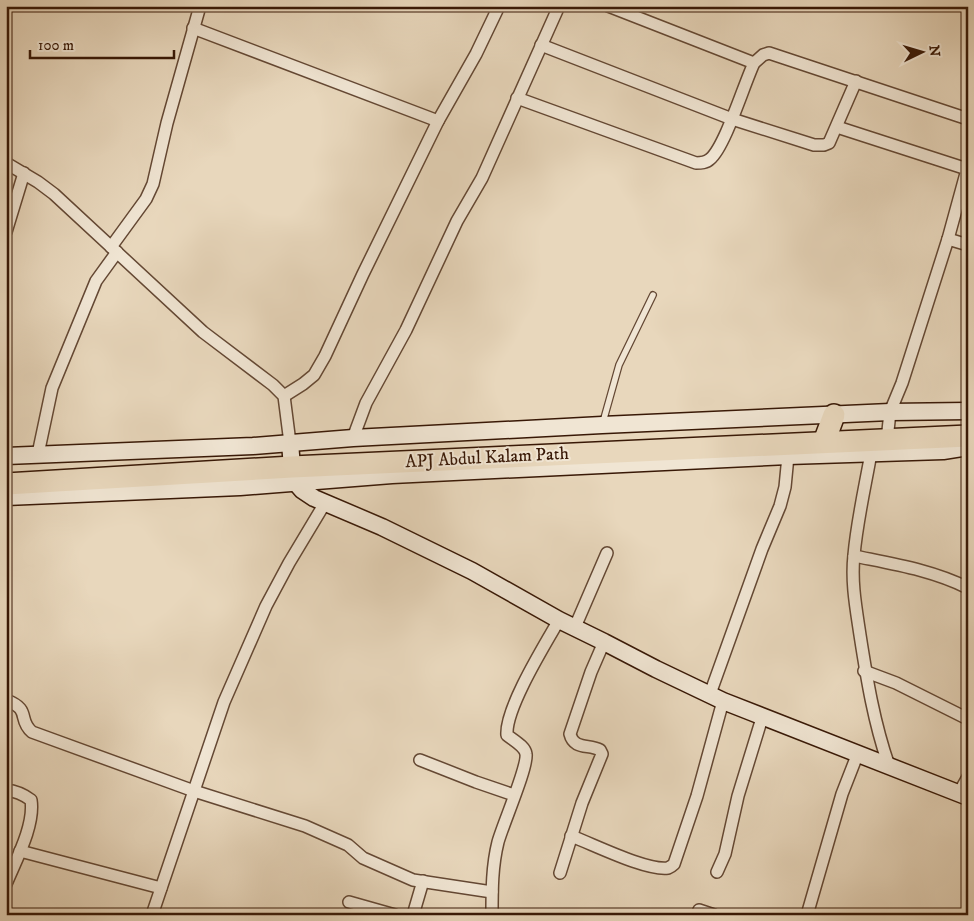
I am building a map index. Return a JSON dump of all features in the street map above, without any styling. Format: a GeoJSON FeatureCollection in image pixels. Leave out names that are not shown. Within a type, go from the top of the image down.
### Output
{"type":"FeatureCollection","features":[{"type":"Feature","properties":{"kind":"highway","name":"APJ Abdul Kalam Path"},"geometry":{"type":"LineString","coordinates":[[884,433],[968,424]]}},
{"type":"Feature","properties":{"kind":"highway","name":"APJ Abdul Kalam Path"},"geometry":{"type":"LineString","coordinates":[[6,484],[292,462],[829,428],[884,433],[968,436]]}},
{"type":"Feature","properties":{"kind":"highway","name":"APJ Abdul Kalam Path"},"geometry":{"type":"LineString","coordinates":[[6,471],[292,462]]}},
{"type":"Feature","properties":{"kind":"street"},"geometry":{"type":"LineString","coordinates":[[38,454],[52,388],[96,281],[153,184],[167,123],[200,6]]}},
{"type":"Feature","properties":{"kind":"street"},"geometry":{"type":"LineString","coordinates":[[284,396],[304,384],[314,375],[325,356],[351,297],[438,121],[476,54],[499,6]]}},
{"type":"Feature","properties":{"kind":"street"},"geometry":{"type":"LineString","coordinates":[[353,438],[366,403],[406,330],[456,221],[482,178],[559,6]]}},
{"type":"Feature","properties":{"kind":"street"},"geometry":{"type":"LineString","coordinates":[[608,6],[754,64]]}},
{"type":"Feature","properties":{"kind":"street"},"geometry":{"type":"LineString","coordinates":[[193,28],[438,121]]}},
{"type":"Feature","properties":{"kind":"street"},"geometry":{"type":"LineString","coordinates":[[541,45],[732,118],[814,144],[824,145],[829,143],[856,81]]}},
{"type":"Feature","properties":{"kind":"street"},"geometry":{"type":"LineString","coordinates":[[517,98],[696,163],[705,162],[712,158],[732,118],[754,64],[763,55],[769,53],[968,120]]}},
{"type":"Feature","properties":{"kind":"street"},"geometry":{"type":"LineString","coordinates":[[837,127],[967,168],[948,239],[860,507],[854,556],[855,604],[864,671],[874,718],[888,766]]}},
{"type":"Feature","properties":{"kind":"street"},"geometry":{"type":"LineString","coordinates":[[6,163],[54,194],[203,332],[273,385],[284,396],[292,462],[302,490],[325,503],[382,527],[472,571],[559,620],[656,669],[762,718],[858,753],[963,795],[968,777]]}},
{"type":"Feature","properties":{"kind":"street"},"geometry":{"type":"LineString","coordinates":[[6,232],[24,173]]}},
{"type":"Feature","properties":{"kind":"street"},"geometry":{"type":"LineString","coordinates":[[948,239],[968,245]]}},
{"type":"Feature","properties":{"kind":"street"},"geometry":{"type":"LineString","coordinates":[[6,497],[292,462],[392,475],[788,456],[968,411]]}},
{"type":"Feature","properties":{"kind":"street"},"geometry":{"type":"LineString","coordinates":[[6,456],[253,446],[292,462],[353,438],[602,425],[829,428]]}},
{"type":"Feature","properties":{"kind":"street"},"geometry":{"type":"LineString","coordinates":[[884,433],[943,451],[968,448]]}},
{"type":"Feature","properties":{"kind":"street"},"geometry":{"type":"LineString","coordinates":[[571,836],[640,863],[669,868],[674,864],[697,796],[716,698],[762,549],[780,506],[785,487],[788,456]]}},
{"type":"Feature","properties":{"kind":"street"},"geometry":{"type":"LineString","coordinates":[[152,915],[224,702],[266,606],[288,563],[325,503]]}},
{"type":"Feature","properties":{"kind":"street"},"geometry":{"type":"LineString","coordinates":[[575,627],[606,553]]}},
{"type":"Feature","properties":{"kind":"street"},"geometry":{"type":"LineString","coordinates":[[854,556],[937,575],[968,588]]}},
{"type":"Feature","properties":{"kind":"street"},"geometry":{"type":"LineString","coordinates":[[492,915],[494,858],[498,840],[524,766],[526,753],[522,747],[507,735],[506,726],[537,658],[559,620]]}},
{"type":"Feature","properties":{"kind":"street"},"geometry":{"type":"LineString","coordinates":[[560,874],[582,802],[602,754],[596,747],[577,745],[571,740],[570,734],[591,672],[604,642]]}},
{"type":"Feature","properties":{"kind":"street"},"geometry":{"type":"LineString","coordinates":[[864,671],[968,718]]}},
{"type":"Feature","properties":{"kind":"street"},"geometry":{"type":"LineString","coordinates":[[6,700],[18,705],[22,711],[26,727],[32,732],[194,791],[305,826],[348,845],[363,858],[413,880],[492,892]]}},
{"type":"Feature","properties":{"kind":"street"},"geometry":{"type":"LineString","coordinates":[[717,872],[725,854],[738,796],[762,718]]}},
{"type":"Feature","properties":{"kind":"street"},"geometry":{"type":"LineString","coordinates":[[807,915],[842,794],[858,753]]}},
{"type":"Feature","properties":{"kind":"street"},"geometry":{"type":"LineString","coordinates":[[420,760],[514,795]]}},
{"type":"Feature","properties":{"kind":"street"},"geometry":{"type":"LineString","coordinates":[[6,790],[16,792],[31,800],[33,809],[31,821],[6,884]]}},
{"type":"Feature","properties":{"kind":"street"},"geometry":{"type":"LineString","coordinates":[[20,850],[161,888]]}},
{"type":"Feature","properties":{"kind":"street"},"geometry":{"type":"LineString","coordinates":[[413,915],[422,882]]}},
{"type":"Feature","properties":{"kind":"street"},"geometry":{"type":"LineString","coordinates":[[349,902],[396,915]]}},
{"type":"Feature","properties":{"kind":"street"},"geometry":{"type":"LineString","coordinates":[[699,910],[714,915]]}},
{"type":"Feature","properties":{"kind":"lane"},"geometry":{"type":"LineString","coordinates":[[602,425],[619,365],[653,295]]}}]}
